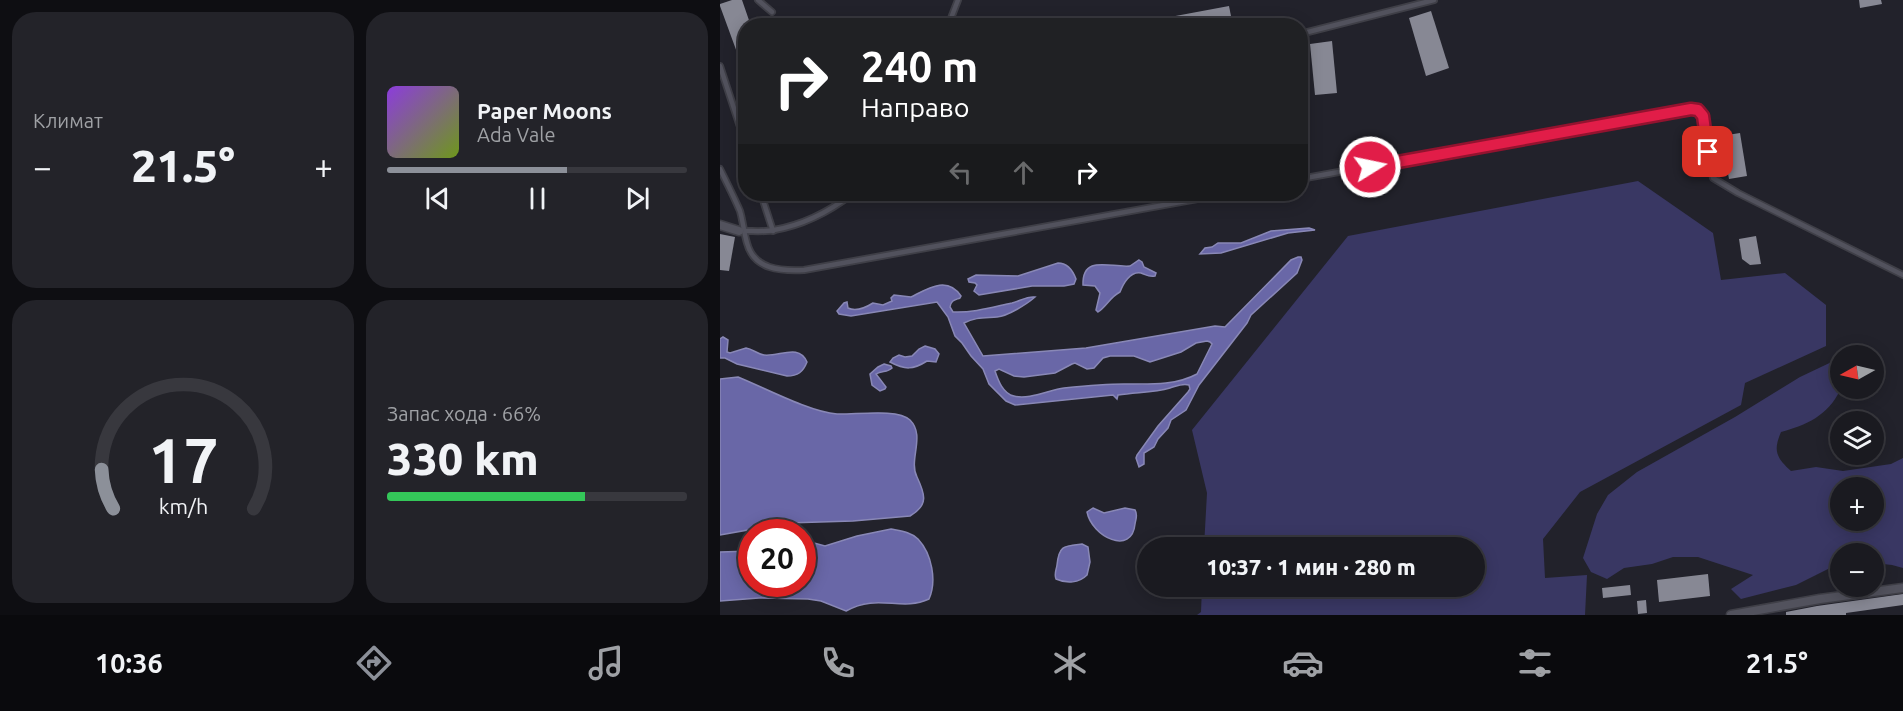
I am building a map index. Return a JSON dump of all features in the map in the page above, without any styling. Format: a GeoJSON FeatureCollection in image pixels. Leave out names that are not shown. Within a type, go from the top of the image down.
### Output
{"type":"FeatureCollection","features":[{"type":"Feature","properties":{"kind":"street"},"geometry":{"type":"LineString","coordinates":[[720,225],[742,231]]}},
{"type":"Feature","properties":{"kind":"street"},"geometry":{"type":"LineString","coordinates":[[1731,615],[1820,599],[1903,588]]}},
{"type":"Feature","properties":{"kind":"lane"},"geometry":{"type":"LineString","coordinates":[[758,0],[772,12]]}},
{"type":"Feature","properties":{"kind":"lane"},"geometry":{"type":"LineString","coordinates":[[951,18],[958,0]]}},
{"type":"Feature","properties":{"kind":"lane"},"geometry":{"type":"LineString","coordinates":[[1308,32],[1434,0]]}},
{"type":"Feature","properties":{"kind":"lane"},"geometry":{"type":"LineString","coordinates":[[720,66],[738,121]]}},
{"type":"Feature","properties":{"kind":"lane"},"geometry":{"type":"LineString","coordinates":[[1308,179],[1691,109],[1698,110],[1703,116],[1713,178],[1738,193],[1903,275]]}},
{"type":"Feature","properties":{"kind":"lane"},"geometry":{"type":"LineString","coordinates":[[720,169],[739,210],[742,231],[758,262],[783,271],[804,270],[1186,201]]}},
{"type":"Feature","properties":{"kind":"lane"},"geometry":{"type":"LineString","coordinates":[[763,201],[773,231]]}},
{"type":"Feature","properties":{"kind":"lane"},"geometry":{"type":"LineString","coordinates":[[742,231],[773,231],[811,219],[842,201]]}},
{"type":"Feature","properties":{"kind":"shaded area"},"geometry":{"type":"Polygon","coordinates":[[[1638,181],[1713,233],[1721,280],[1785,273],[1826,305],[1826,346],[1745,383],[1741,405],[1580,492],[1543,539],[1545,578],[1587,575],[1585,615],[1197,615],[1201,612],[1202,597],[1485,597],[1485,537],[1205,537],[1207,493],[1192,430],[1348,236],[1638,181]]]}},
{"type":"Feature","properties":{"kind":"shaded area"},"geometry":{"type":"Polygon","coordinates":[[[1309,228],[1315,230],[1288,233],[1221,253],[1200,254],[1205,248],[1218,243],[1241,243],[1271,231],[1309,228]]]}},
{"type":"Feature","properties":{"kind":"shaded area"},"geometry":{"type":"Polygon","coordinates":[[[1301,257],[1297,273],[1251,315],[1199,385],[1186,410],[1171,420],[1154,447],[1144,453],[1144,464],[1139,467],[1137,455],[1158,426],[1188,392],[1189,385],[1118,395],[1117,399],[1113,395],[1015,405],[1006,401],[989,384],[983,369],[955,336],[948,317],[937,302],[851,316],[839,314],[837,311],[847,302],[848,308],[854,310],[873,303],[883,305],[892,301],[891,298],[894,295],[911,297],[943,285],[950,286],[961,296],[951,303],[950,307],[953,312],[968,312],[1035,297],[1006,314],[964,323],[983,356],[1086,348],[1215,326],[1225,327],[1291,260],[1301,257]],[[1210,342],[1196,343],[1181,352],[1150,362],[1134,356],[1110,356],[1103,358],[1094,368],[1087,369],[1075,363],[1055,373],[1024,377],[1014,376],[999,369],[995,371],[1004,390],[1010,395],[1020,397],[1064,388],[1180,381],[1197,374],[1212,344],[1210,342]]]}},
{"type":"Feature","properties":{"kind":"shaded area"},"geometry":{"type":"Polygon","coordinates":[[[1139,260],[1144,267],[1156,273],[1155,276],[1137,273],[1130,276],[1120,292],[1098,312],[1096,310],[1100,293],[1095,286],[1083,285],[1087,269],[1099,265],[1130,266],[1139,260]]]}},
{"type":"Feature","properties":{"kind":"shaded area"},"geometry":{"type":"Polygon","coordinates":[[[1058,263],[1065,264],[1072,270],[1076,279],[1074,284],[1032,286],[979,295],[974,291],[977,285],[969,282],[968,279],[976,275],[1018,276],[1058,263]]]}},
{"type":"Feature","properties":{"kind":"shaded area"},"geometry":{"type":"Polygon","coordinates":[[[723,337],[728,340],[727,352],[730,353],[746,348],[764,355],[794,352],[803,356],[807,362],[800,373],[787,376],[737,364],[720,358],[720,339],[723,337]]]}},
{"type":"Feature","properties":{"kind":"shaded area"},"geometry":{"type":"Polygon","coordinates":[[[925,346],[935,349],[939,354],[936,362],[927,361],[909,368],[890,362],[899,355],[912,356],[925,346]]]}},
{"type":"Feature","properties":{"kind":"shaded area"},"geometry":{"type":"Polygon","coordinates":[[[1830,363],[1830,399],[1835,399],[1823,413],[1815,418],[1781,432],[1777,453],[1791,471],[1816,467],[1843,471],[1891,464],[1903,458],[1903,568],[1884,564],[1884,543],[1830,543],[1830,568],[1796,585],[1741,599],[1731,589],[1753,575],[1698,557],[1673,557],[1652,564],[1624,568],[1607,579],[1591,572],[1583,558],[1597,514],[1608,495],[1637,472],[1735,417],[1800,377],[1830,363]]]}},
{"type":"Feature","properties":{"kind":"shaded area"},"geometry":{"type":"Polygon","coordinates":[[[884,364],[892,368],[876,374],[886,387],[880,391],[872,385],[870,374],[884,364]]]}},
{"type":"Feature","properties":{"kind":"shaded area"},"geometry":{"type":"Polygon","coordinates":[[[738,377],[801,404],[826,412],[837,414],[886,413],[904,416],[915,426],[917,433],[914,463],[924,499],[920,508],[910,516],[853,521],[738,519],[738,532],[720,535],[720,379],[738,377]]]}},
{"type":"Feature","properties":{"kind":"shaded area"},"geometry":{"type":"Polygon","coordinates":[[[1093,508],[1104,513],[1125,508],[1135,510],[1136,517],[1132,534],[1120,541],[1104,535],[1090,521],[1087,512],[1093,508]]]}},
{"type":"Feature","properties":{"kind":"shaded area"},"geometry":{"type":"Polygon","coordinates":[[[891,529],[906,532],[918,539],[927,552],[932,568],[933,584],[929,599],[909,604],[869,603],[846,611],[821,601],[808,599],[759,598],[720,601],[720,552],[738,551],[738,597],[816,597],[816,544],[825,546],[891,529]]]}},
{"type":"Feature","properties":{"kind":"shaded area"},"geometry":{"type":"Polygon","coordinates":[[[1082,544],[1088,547],[1090,562],[1087,575],[1073,582],[1056,579],[1055,572],[1061,550],[1067,546],[1082,544]]]}},
{"type":"Feature","properties":{"kind":"building"},"geometry":{"type":"Polygon","coordinates":[[[742,0],[748,18],[738,18],[738,55],[720,6],[720,4],[742,0]]]}},
{"type":"Feature","properties":{"kind":"building"},"geometry":{"type":"Polygon","coordinates":[[[1859,0],[1881,0],[1882,4],[1860,8],[1859,0]]]}},
{"type":"Feature","properties":{"kind":"building"},"geometry":{"type":"Polygon","coordinates":[[[1229,6],[1231,18],[1170,18],[1229,6]]]}},
{"type":"Feature","properties":{"kind":"building"},"geometry":{"type":"Polygon","coordinates":[[[1431,11],[1449,68],[1426,76],[1409,18],[1431,11]]]}},
{"type":"Feature","properties":{"kind":"building"},"geometry":{"type":"Polygon","coordinates":[[[1332,41],[1337,93],[1315,95],[1310,44],[1332,41]]]}},
{"type":"Feature","properties":{"kind":"building"},"geometry":{"type":"Polygon","coordinates":[[[1740,133],[1747,176],[1729,179],[1721,136],[1740,133]]]}},
{"type":"Feature","properties":{"kind":"building"},"geometry":{"type":"Polygon","coordinates":[[[720,234],[735,237],[729,271],[720,270],[720,234]]]}},
{"type":"Feature","properties":{"kind":"building"},"geometry":{"type":"Polygon","coordinates":[[[1756,236],[1761,264],[1750,265],[1742,259],[1739,239],[1756,236]]]}},
{"type":"Feature","properties":{"kind":"building"},"geometry":{"type":"Polygon","coordinates":[[[1708,574],[1710,596],[1659,602],[1657,580],[1708,574]]]}},
{"type":"Feature","properties":{"kind":"building"},"geometry":{"type":"Polygon","coordinates":[[[1630,585],[1631,595],[1603,598],[1602,588],[1630,585]]]}},
{"type":"Feature","properties":{"kind":"building"},"geometry":{"type":"Polygon","coordinates":[[[1903,594],[1903,605],[1846,613],[1846,615],[1786,615],[1786,612],[1817,606],[1903,594]]]}},
{"type":"Feature","properties":{"kind":"building"},"geometry":{"type":"Polygon","coordinates":[[[1646,600],[1647,613],[1638,614],[1637,601],[1646,600]]]}},
{"type":"Feature","properties":{"kind":"route"},"geometry":{"type":"LineString","coordinates":[[1370,167],[1691,109],[1698,110],[1703,116],[1708,152]]}}]}
